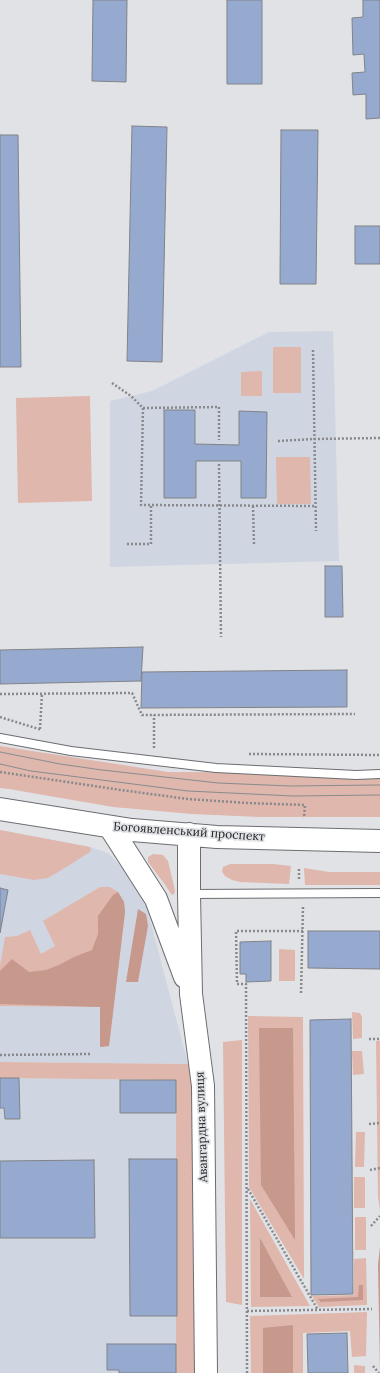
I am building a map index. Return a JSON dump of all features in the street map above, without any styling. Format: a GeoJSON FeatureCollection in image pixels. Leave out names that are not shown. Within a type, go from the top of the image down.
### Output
{"type":"FeatureCollection","features":[{"type":"Feature","properties":{"kind":"main road","name":"Богоявленський проспект"},"geometry":{"type":"LineString","coordinates":[[0,809],[110,827],[217,837],[380,841]]}},
{"type":"Feature","properties":{"kind":"main road"},"geometry":{"type":"LineString","coordinates":[[110,827],[156,899],[191,994]]}},
{"type":"Feature","properties":{"kind":"main road","name":"Авангардна вулиця"},"geometry":{"type":"LineString","coordinates":[[189,834],[188,894],[191,994],[203,1086],[206,1373]]}},
{"type":"Feature","properties":{"kind":"lane"},"geometry":{"type":"LineString","coordinates":[[0,738],[71,751],[216,768],[356,775],[380,774]]}},
{"type":"Feature","properties":{"kind":"lane"},"geometry":{"type":"LineString","coordinates":[[188,894],[380,893]]}},
{"type":"Feature","properties":{"kind":"path"},"geometry":{"type":"LineString","coordinates":[[313,350],[316,532]]}},
{"type":"Feature","properties":{"kind":"path"},"geometry":{"type":"LineString","coordinates":[[112,382],[131,396],[143,408],[219,407],[219,440]]}},
{"type":"Feature","properties":{"kind":"path"},"geometry":{"type":"LineString","coordinates":[[143,408],[141,505],[315,506]]}},
{"type":"Feature","properties":{"kind":"path"},"geometry":{"type":"LineString","coordinates":[[278,441],[380,438]]}},
{"type":"Feature","properties":{"kind":"path"},"geometry":{"type":"LineString","coordinates":[[218,464],[221,637]]}},
{"type":"Feature","properties":{"kind":"path"},"geometry":{"type":"LineString","coordinates":[[127,544],[151,544],[152,505]]}},
{"type":"Feature","properties":{"kind":"path"},"geometry":{"type":"LineString","coordinates":[[253,506],[254,545]]}},
{"type":"Feature","properties":{"kind":"path"},"geometry":{"type":"LineString","coordinates":[[40,729],[42,693]]}},
{"type":"Feature","properties":{"kind":"path"},"geometry":{"type":"LineString","coordinates":[[0,694],[132,693],[142,715],[355,714]]}},
{"type":"Feature","properties":{"kind":"path"},"geometry":{"type":"LineString","coordinates":[[154,715],[154,749],[160,750]]}},
{"type":"Feature","properties":{"kind":"path"},"geometry":{"type":"LineString","coordinates":[[0,717],[47,731]]}},
{"type":"Feature","properties":{"kind":"path"},"geometry":{"type":"LineString","coordinates":[[244,754],[380,755]]}},
{"type":"Feature","properties":{"kind":"path"},"geometry":{"type":"LineString","coordinates":[[0,772],[188,799],[305,805],[304,818]]}},
{"type":"Feature","properties":{"kind":"path"},"geometry":{"type":"LineString","coordinates":[[299,867],[298,894],[303,905],[301,993]]}},
{"type":"Feature","properties":{"kind":"path"},"geometry":{"type":"LineString","coordinates":[[247,1373],[246,984],[237,984],[236,931],[302,931]]}},
{"type":"Feature","properties":{"kind":"path"},"geometry":{"type":"LineString","coordinates":[[369,1039],[380,1039]]}},
{"type":"Feature","properties":{"kind":"path"},"geometry":{"type":"LineString","coordinates":[[0,1055],[90,1054]]}},
{"type":"Feature","properties":{"kind":"path"},"geometry":{"type":"LineString","coordinates":[[369,1124],[380,1124]]}},
{"type":"Feature","properties":{"kind":"path"},"geometry":{"type":"LineString","coordinates":[[370,1170],[380,1168]]}},
{"type":"Feature","properties":{"kind":"path"},"geometry":{"type":"LineString","coordinates":[[247,1187],[318,1310]]}},
{"type":"Feature","properties":{"kind":"path"},"geometry":{"type":"LineString","coordinates":[[371,1226],[380,1216]]}},
{"type":"Feature","properties":{"kind":"path"},"geometry":{"type":"LineString","coordinates":[[247,1311],[372,1309]]}},
{"type":"Feature","properties":{"kind":"path"},"geometry":{"type":"LineString","coordinates":[[373,1366],[379,1373]]}},
{"type":"Feature","properties":{"kind":"shaded area"},"geometry":{"type":"Polygon","coordinates":[[[333,331],[339,561],[110,567],[110,401],[152,391],[269,332],[333,331]]]}},
{"type":"Feature","properties":{"kind":"shaded area"},"geometry":{"type":"Polygon","coordinates":[[[273,347],[301,347],[301,393],[273,393],[273,347]]]}},
{"type":"Feature","properties":{"kind":"shaded area"},"geometry":{"type":"Polygon","coordinates":[[[262,371],[262,396],[241,396],[241,372],[262,371]]]}},
{"type":"Feature","properties":{"kind":"shaded area"},"geometry":{"type":"Polygon","coordinates":[[[90,396],[92,501],[18,503],[16,398],[90,396]]]}},
{"type":"Feature","properties":{"kind":"shaded area"},"geometry":{"type":"Polygon","coordinates":[[[276,457],[310,457],[311,504],[277,504],[276,457]]]}},
{"type":"Feature","properties":{"kind":"shaded area"},"geometry":{"type":"Polygon","coordinates":[[[0,746],[168,772],[380,773],[380,817],[260,817],[192,814],[113,807],[0,788],[0,746]]]}},
{"type":"Feature","properties":{"kind":"shaded area"},"geometry":{"type":"Polygon","coordinates":[[[0,830],[90,847],[108,853],[126,872],[147,908],[188,1064],[0,1062],[0,830]]]}},
{"type":"Feature","properties":{"kind":"shaded area"},"geometry":{"type":"Polygon","coordinates":[[[0,830],[90,847],[91,851],[48,878],[34,880],[0,874],[0,830]]]}},
{"type":"Feature","properties":{"kind":"shaded area"},"geometry":{"type":"Polygon","coordinates":[[[153,854],[163,855],[168,861],[175,892],[173,895],[148,862],[148,857],[153,854]]]}},
{"type":"Feature","properties":{"kind":"shaded area"},"geometry":{"type":"Polygon","coordinates":[[[230,864],[273,864],[291,866],[289,884],[240,882],[232,880],[225,876],[222,872],[223,867],[230,864]]]}},
{"type":"Feature","properties":{"kind":"shaded area"},"geometry":{"type":"Polygon","coordinates":[[[304,868],[329,872],[380,872],[380,885],[305,885],[304,868]]]}},
{"type":"Feature","properties":{"kind":"shaded area"},"geometry":{"type":"Polygon","coordinates":[[[100,887],[110,887],[118,892],[124,902],[125,912],[109,1046],[100,1047],[100,1007],[0,1006],[0,966],[5,937],[17,936],[30,930],[41,954],[55,946],[43,921],[100,887]]]}},
{"type":"Feature","properties":{"kind":"shaded area"},"geometry":{"type":"Polygon","coordinates":[[[118,892],[124,902],[125,912],[109,1046],[100,1047],[100,1007],[0,1004],[0,971],[12,959],[29,972],[46,970],[92,950],[98,934],[98,916],[113,895],[118,892]]]}},
{"type":"Feature","properties":{"kind":"shaded area"},"geometry":{"type":"Polygon","coordinates":[[[138,909],[146,914],[148,926],[138,982],[126,982],[138,909]]]}},
{"type":"Feature","properties":{"kind":"shaded area"},"geometry":{"type":"Polygon","coordinates":[[[279,949],[295,950],[295,981],[279,981],[279,949]]]}},
{"type":"Feature","properties":{"kind":"shaded area"},"geometry":{"type":"Polygon","coordinates":[[[352,1012],[360,1013],[362,1017],[362,1038],[353,1039],[352,1012]]]}},
{"type":"Feature","properties":{"kind":"shaded area"},"geometry":{"type":"Polygon","coordinates":[[[248,1016],[303,1017],[304,1279],[249,1187],[248,1016]]]}},
{"type":"Feature","properties":{"kind":"shaded area"},"geometry":{"type":"Polygon","coordinates":[[[259,1028],[293,1028],[295,1240],[261,1185],[259,1028]]]}},
{"type":"Feature","properties":{"kind":"shaded area"},"geometry":{"type":"Polygon","coordinates":[[[242,1040],[242,1305],[226,1302],[223,1042],[242,1040]]]}},
{"type":"Feature","properties":{"kind":"shaded area"},"geometry":{"type":"Polygon","coordinates":[[[376,1041],[380,1041],[380,1210],[378,1197],[376,1041]]]}},
{"type":"Feature","properties":{"kind":"shaded area"},"geometry":{"type":"Polygon","coordinates":[[[352,1051],[362,1051],[364,1074],[353,1075],[352,1051]]]}},
{"type":"Feature","properties":{"kind":"shaded area"},"geometry":{"type":"Polygon","coordinates":[[[0,1062],[188,1064],[194,1086],[196,1373],[176,1373],[176,1080],[0,1078],[0,1062]]]}},
{"type":"Feature","properties":{"kind":"shaded area"},"geometry":{"type":"Polygon","coordinates":[[[0,1078],[176,1080],[176,1373],[0,1373],[0,1078]]]}},
{"type":"Feature","properties":{"kind":"shaded area"},"geometry":{"type":"Polygon","coordinates":[[[356,1132],[365,1132],[364,1167],[355,1167],[356,1132]]]}},
{"type":"Feature","properties":{"kind":"shaded area"},"geometry":{"type":"Polygon","coordinates":[[[354,1177],[365,1177],[365,1208],[354,1208],[354,1177]]]}},
{"type":"Feature","properties":{"kind":"shaded area"},"geometry":{"type":"Polygon","coordinates":[[[250,1199],[310,1306],[251,1307],[250,1199]]]}},
{"type":"Feature","properties":{"kind":"shaded area"},"geometry":{"type":"Polygon","coordinates":[[[355,1217],[366,1217],[366,1250],[355,1250],[355,1217]]]}},
{"type":"Feature","properties":{"kind":"shaded area"},"geometry":{"type":"Polygon","coordinates":[[[260,1238],[292,1297],[260,1297],[260,1238]]]}},
{"type":"Feature","properties":{"kind":"shaded area"},"geometry":{"type":"Polygon","coordinates":[[[380,1246],[380,1372],[378,1265],[380,1246]]]}},
{"type":"Feature","properties":{"kind":"shaded area"},"geometry":{"type":"Polygon","coordinates":[[[366,1258],[367,1305],[319,1307],[312,1296],[354,1295],[354,1259],[366,1258]]]}},
{"type":"Feature","properties":{"kind":"shaded area"},"geometry":{"type":"Polygon","coordinates":[[[359,1285],[363,1285],[363,1300],[321,1302],[318,1299],[358,1297],[359,1285]]]}},
{"type":"Feature","properties":{"kind":"shaded area"},"geometry":{"type":"Polygon","coordinates":[[[367,1312],[366,1356],[352,1357],[350,1331],[303,1333],[303,1373],[251,1373],[250,1316],[367,1312]]]}},
{"type":"Feature","properties":{"kind":"shaded area"},"geometry":{"type":"Polygon","coordinates":[[[293,1325],[293,1373],[263,1373],[263,1328],[293,1325]]]}},
{"type":"Feature","properties":{"kind":"shaded area"},"geometry":{"type":"Polygon","coordinates":[[[354,1365],[365,1366],[365,1373],[354,1373],[354,1365]]]}},
{"type":"Feature","properties":{"kind":"building"},"geometry":{"type":"Polygon","coordinates":[[[93,0],[127,0],[126,82],[92,81],[93,0]]]}},
{"type":"Feature","properties":{"kind":"building"},"geometry":{"type":"Polygon","coordinates":[[[227,0],[262,0],[262,84],[227,84],[227,0]]]}},
{"type":"Feature","properties":{"kind":"building"},"geometry":{"type":"Polygon","coordinates":[[[363,0],[380,0],[380,118],[366,119],[366,94],[353,95],[352,73],[365,72],[364,54],[353,55],[352,18],[363,17],[363,0]]]}},
{"type":"Feature","properties":{"kind":"building"},"geometry":{"type":"Polygon","coordinates":[[[132,126],[167,127],[162,362],[127,361],[132,126]]]}},
{"type":"Feature","properties":{"kind":"building"},"geometry":{"type":"Polygon","coordinates":[[[281,130],[318,130],[316,284],[280,284],[281,130]]]}},
{"type":"Feature","properties":{"kind":"building"},"geometry":{"type":"Polygon","coordinates":[[[0,135],[18,135],[21,367],[0,367],[0,135]]]}},
{"type":"Feature","properties":{"kind":"building"},"geometry":{"type":"Polygon","coordinates":[[[355,226],[380,226],[380,264],[355,264],[355,226]]]}},
{"type":"Feature","properties":{"kind":"building"},"geometry":{"type":"Polygon","coordinates":[[[164,410],[195,410],[195,444],[239,445],[239,411],[267,412],[266,498],[241,498],[241,461],[196,461],[196,498],[164,498],[164,410]]]}},
{"type":"Feature","properties":{"kind":"building"},"geometry":{"type":"Polygon","coordinates":[[[325,566],[342,566],[343,617],[325,617],[325,566]]]}},
{"type":"Feature","properties":{"kind":"building"},"geometry":{"type":"Polygon","coordinates":[[[143,647],[141,681],[0,684],[0,650],[143,647]]]}},
{"type":"Feature","properties":{"kind":"building"},"geometry":{"type":"Polygon","coordinates":[[[347,670],[347,707],[141,708],[142,672],[347,670]]]}},
{"type":"Feature","properties":{"kind":"building"},"geometry":{"type":"Polygon","coordinates":[[[0,888],[8,890],[0,933],[0,888]]]}},
{"type":"Feature","properties":{"kind":"building"},"geometry":{"type":"Polygon","coordinates":[[[308,931],[380,931],[380,969],[308,968],[308,931]]]}},
{"type":"Feature","properties":{"kind":"building"},"geometry":{"type":"Polygon","coordinates":[[[271,941],[271,981],[246,982],[246,974],[240,974],[240,942],[271,941]]]}},
{"type":"Feature","properties":{"kind":"building"},"geometry":{"type":"Polygon","coordinates":[[[351,1019],[353,1294],[311,1295],[310,1020],[351,1019]]]}},
{"type":"Feature","properties":{"kind":"building"},"geometry":{"type":"Polygon","coordinates":[[[0,1078],[19,1078],[20,1119],[5,1119],[4,1108],[0,1108],[0,1078]]]}},
{"type":"Feature","properties":{"kind":"building"},"geometry":{"type":"Polygon","coordinates":[[[120,1080],[176,1080],[176,1113],[120,1113],[120,1080]]]}},
{"type":"Feature","properties":{"kind":"building"},"geometry":{"type":"Polygon","coordinates":[[[129,1159],[177,1159],[177,1316],[130,1316],[129,1159]]]}},
{"type":"Feature","properties":{"kind":"building"},"geometry":{"type":"Polygon","coordinates":[[[94,1160],[95,1238],[0,1238],[0,1161],[94,1160]]]}},
{"type":"Feature","properties":{"kind":"building"},"geometry":{"type":"Polygon","coordinates":[[[347,1333],[348,1373],[308,1373],[307,1334],[347,1333]]]}},
{"type":"Feature","properties":{"kind":"building"},"geometry":{"type":"Polygon","coordinates":[[[107,1344],[176,1344],[176,1373],[119,1373],[119,1370],[107,1370],[107,1344]]]}},
{"type":"Feature","properties":{"kind":"tram line"},"geometry":{"type":"LineString","coordinates":[[0,752],[60,764],[102,770],[218,783],[290,786],[380,785]]}},
{"type":"Feature","properties":{"kind":"tram line"},"geometry":{"type":"LineString","coordinates":[[0,764],[31,771],[188,791],[293,796],[380,795]]}}]}
